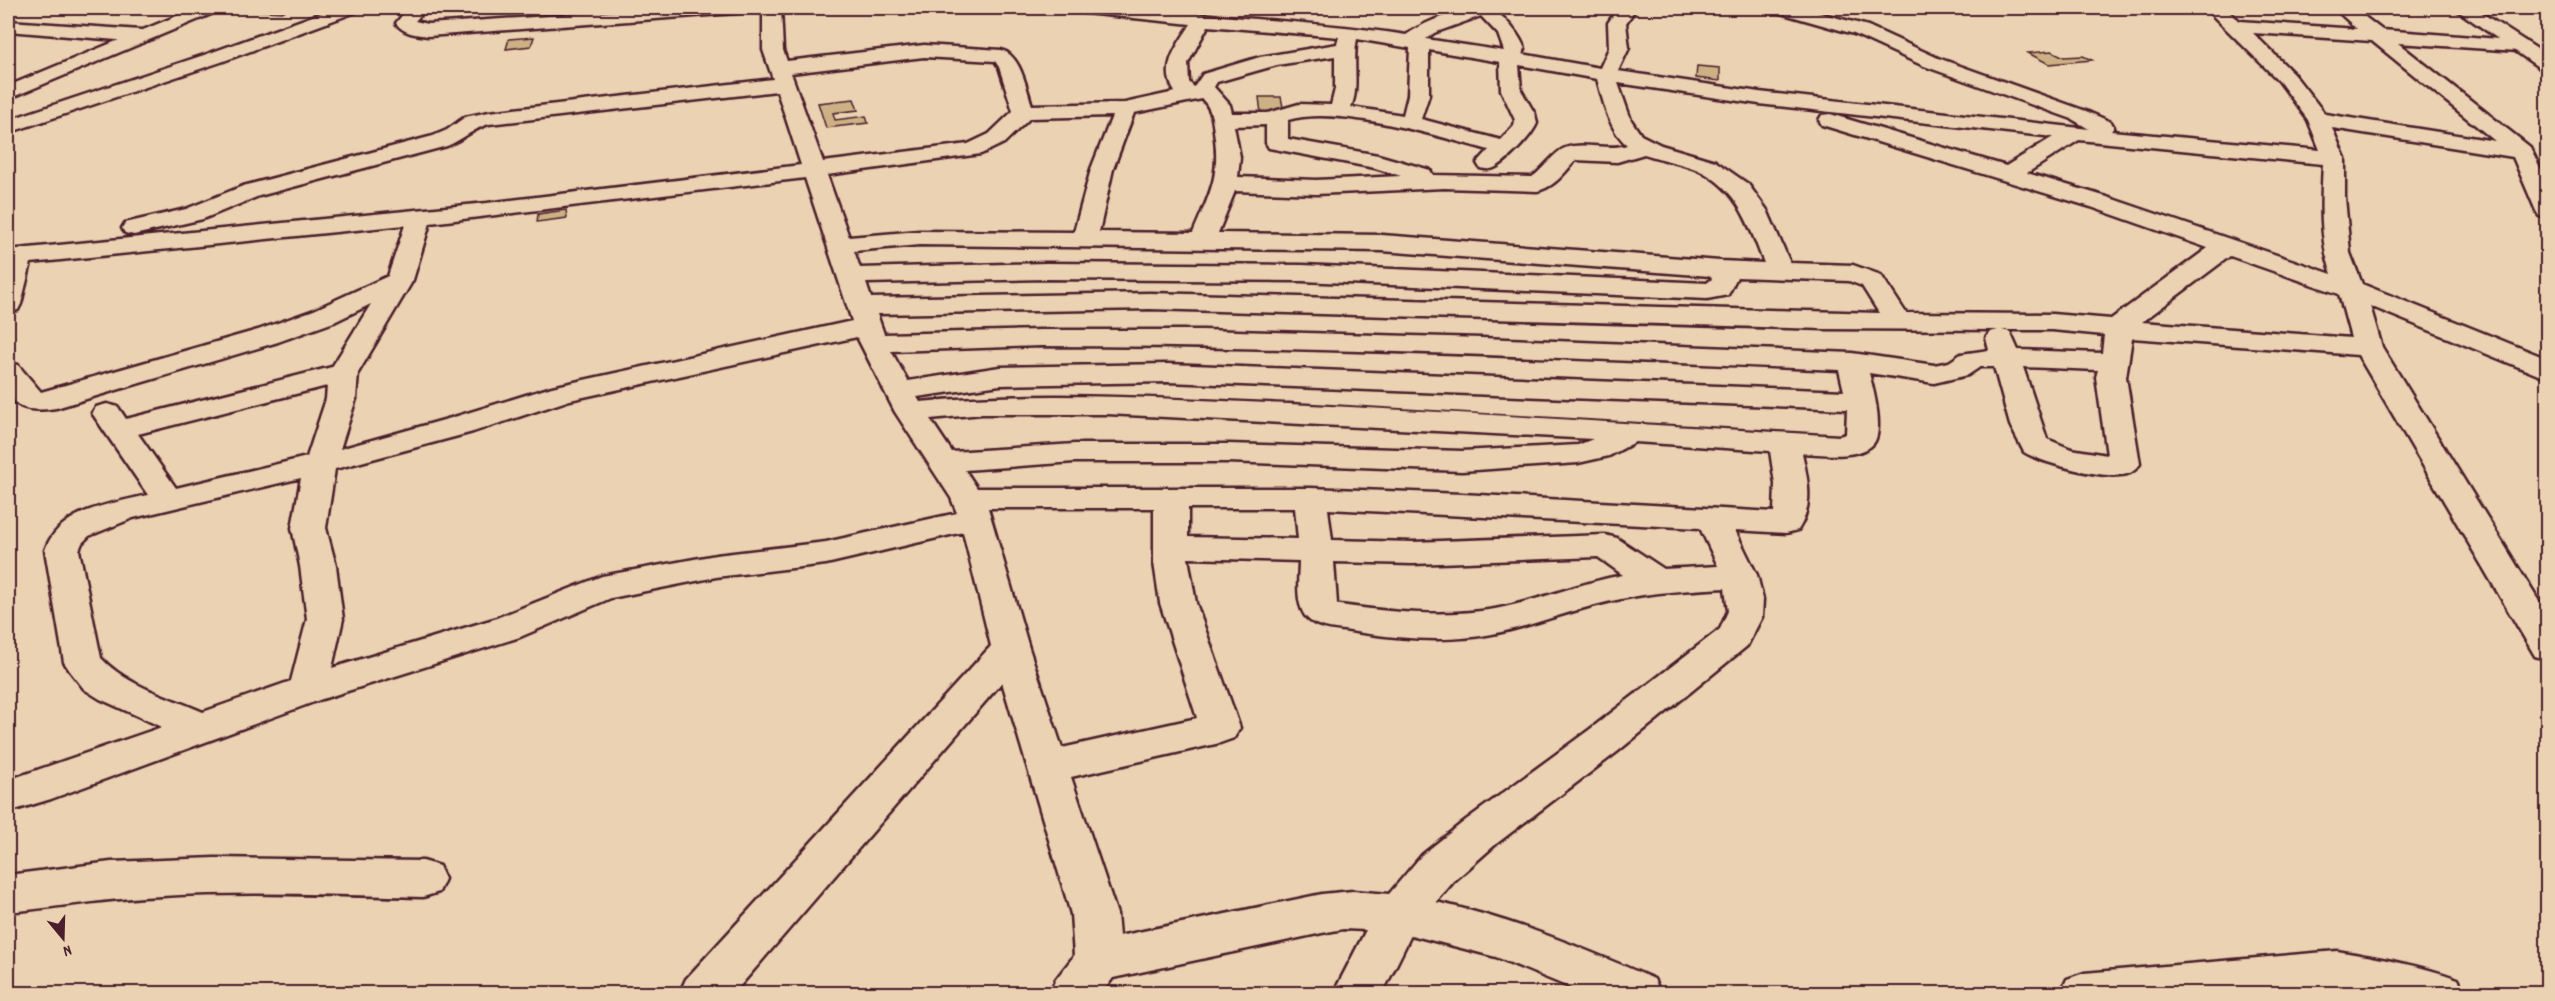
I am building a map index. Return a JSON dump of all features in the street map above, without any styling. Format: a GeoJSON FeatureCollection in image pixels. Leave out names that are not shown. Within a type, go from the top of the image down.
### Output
{"type":"FeatureCollection","features":[{"type":"Feature","properties":{"kind":"street"},"geometry":{"type":"LineString","coordinates":[[8,93],[210,8]]}},
{"type":"Feature","properties":{"kind":"street"},"geometry":{"type":"LineString","coordinates":[[8,127],[235,50],[350,8]]}},
{"type":"Feature","properties":{"kind":"street"},"geometry":{"type":"LineString","coordinates":[[418,8],[406,18],[405,23],[413,28],[428,30],[736,8]]}},
{"type":"Feature","properties":{"kind":"street"},"geometry":{"type":"LineString","coordinates":[[772,8],[773,50],[867,325],[904,401],[972,509],[1010,648],[1094,914],[1086,977],[1295,920],[1351,910],[1443,923],[1497,937],[1636,993]]}},
{"type":"Feature","properties":{"kind":"street"},"geometry":{"type":"LineString","coordinates":[[1085,8],[1203,19],[1347,41],[1414,44],[1606,76],[1759,98],[2116,138],[2334,158]]}},
{"type":"Feature","properties":{"kind":"street"},"geometry":{"type":"LineString","coordinates":[[1176,17],[1254,8]]}},
{"type":"Feature","properties":{"kind":"street"},"geometry":{"type":"LineString","coordinates":[[1409,122],[1414,114],[1414,44],[1427,29],[1483,8],[1499,22],[1512,40],[1515,49],[1508,58],[1512,91],[1525,115],[1526,123],[1522,132],[1487,164],[1480,181]]}},
{"type":"Feature","properties":{"kind":"street"},"geometry":{"type":"LineString","coordinates":[[1627,8],[1617,23],[1619,48],[1606,76],[1625,131],[1646,146],[1708,166],[1732,181],[1742,191],[1759,220],[1780,270]]}},
{"type":"Feature","properties":{"kind":"street"},"geometry":{"type":"LineString","coordinates":[[1783,8],[1861,30],[1931,62],[2079,115],[2102,127],[2116,138]]}},
{"type":"Feature","properties":{"kind":"street"},"geometry":{"type":"LineString","coordinates":[[2214,8],[2286,77],[2318,119],[2334,158],[2333,197],[2337,253],[2351,289],[2368,347],[2547,647]]}},
{"type":"Feature","properties":{"kind":"street"},"geometry":{"type":"LineString","coordinates":[[2343,8],[2522,152],[2547,211]]}},
{"type":"Feature","properties":{"kind":"street"},"geometry":{"type":"LineString","coordinates":[[2463,8],[2547,65]]}},
{"type":"Feature","properties":{"kind":"street"},"geometry":{"type":"LineString","coordinates":[[8,37],[74,12]]}},
{"type":"Feature","properties":{"kind":"street"},"geometry":{"type":"LineString","coordinates":[[1202,241],[1226,184],[1229,158],[1220,105],[1202,93],[1184,90],[1177,78],[1181,55],[1203,19]]}},
{"type":"Feature","properties":{"kind":"street"},"geometry":{"type":"LineString","coordinates":[[8,26],[141,36]]}},
{"type":"Feature","properties":{"kind":"street"},"geometry":{"type":"LineString","coordinates":[[2235,26],[2518,45]]}},
{"type":"Feature","properties":{"kind":"street"},"geometry":{"type":"LineString","coordinates":[[1202,93],[1205,83],[1210,78],[1311,53],[1347,41]]}},
{"type":"Feature","properties":{"kind":"street"},"geometry":{"type":"LineString","coordinates":[[1338,111],[1344,103],[1347,91],[1347,41]]}},
{"type":"Feature","properties":{"kind":"street"},"geometry":{"type":"LineString","coordinates":[[48,252],[194,214],[251,191],[400,149],[439,141],[455,135],[473,122],[489,118],[781,76],[924,51],[1001,56],[1009,67],[1024,112]]}},
{"type":"Feature","properties":{"kind":"street"},"geometry":{"type":"LineString","coordinates":[[8,304],[14,257],[420,216],[815,168],[906,160],[986,147],[1024,112],[1125,109],[1202,93]]}},
{"type":"Feature","properties":{"kind":"street"},"geometry":{"type":"LineString","coordinates":[[1759,98],[2099,202],[2351,289],[2547,370]]}},
{"type":"Feature","properties":{"kind":"street"},"geometry":{"type":"LineString","coordinates":[[1085,239],[1102,169],[1125,109]]}},
{"type":"Feature","properties":{"kind":"street"},"geometry":{"type":"LineString","coordinates":[[1221,120],[1277,118],[1299,110],[1338,111],[1409,122],[1503,147]]}},
{"type":"Feature","properties":{"kind":"street"},"geometry":{"type":"LineString","coordinates":[[1277,118],[1275,139],[1283,145],[1378,162],[1444,181]]}},
{"type":"Feature","properties":{"kind":"street"},"geometry":{"type":"LineString","coordinates":[[2318,119],[2547,156]]}},
{"type":"Feature","properties":{"kind":"street"},"geometry":{"type":"LineString","coordinates":[[2009,174],[2076,133]]}},
{"type":"Feature","properties":{"kind":"street"},"geometry":{"type":"LineString","coordinates":[[1226,184],[1326,187],[1480,181],[1537,184],[1551,175],[1572,153],[1617,155],[1646,146]]}},
{"type":"Feature","properties":{"kind":"street"},"geometry":{"type":"LineString","coordinates":[[308,689],[325,619],[318,566],[309,528],[315,484],[330,429],[342,399],[344,373],[400,280],[420,216]]}},
{"type":"Feature","properties":{"kind":"street"},"geometry":{"type":"LineString","coordinates":[[841,245],[919,238],[1382,243],[1720,269],[1853,273],[1872,281],[1898,321]]}},
{"type":"Feature","properties":{"kind":"street"},"geometry":{"type":"LineString","coordinates":[[1994,322],[2026,424],[2035,444],[2047,452],[2120,466],[2124,464],[2111,377],[2119,326],[2226,247]]}},
{"type":"Feature","properties":{"kind":"street"},"geometry":{"type":"LineString","coordinates":[[851,276],[1046,271],[1302,273],[1707,291],[1719,289],[1725,279],[1720,269]]}},
{"type":"Feature","properties":{"kind":"street"},"geometry":{"type":"LineString","coordinates":[[8,371],[23,392],[34,402],[56,399],[268,336],[324,316],[400,280]]}},
{"type":"Feature","properties":{"kind":"street"},"geometry":{"type":"LineString","coordinates":[[202,728],[114,689],[98,679],[83,662],[62,550],[64,538],[78,527],[122,511],[322,463],[462,425],[562,393],[867,325],[1150,301],[1504,313],[2052,322],[2119,326],[2238,339],[2368,347]]}},
{"type":"Feature","properties":{"kind":"street"},"geometry":{"type":"LineString","coordinates":[[867,325],[1041,338],[1202,338],[1481,346],[1852,362],[1934,374],[1958,369],[1980,358],[2006,357],[2115,363]]}},
{"type":"Feature","properties":{"kind":"street"},"geometry":{"type":"LineString","coordinates":[[904,401],[982,405],[1096,405],[1548,426],[1841,446],[1860,440],[1863,430],[1852,362]]}},
{"type":"Feature","properties":{"kind":"street"},"geometry":{"type":"LineString","coordinates":[[118,430],[344,373]]}},
{"type":"Feature","properties":{"kind":"street"},"geometry":{"type":"LineString","coordinates":[[904,401],[1000,376],[1168,373],[1860,401]]}},
{"type":"Feature","properties":{"kind":"street"},"geometry":{"type":"LineString","coordinates":[[91,388],[169,501]]}},
{"type":"Feature","properties":{"kind":"street"},"geometry":{"type":"LineString","coordinates":[[1548,389],[1548,426]]}},
{"type":"Feature","properties":{"kind":"street"},"geometry":{"type":"LineString","coordinates":[[943,462],[1075,453],[1228,453],[1462,461],[1578,454],[1598,449],[1630,432]]}},
{"type":"Feature","properties":{"kind":"street"},"geometry":{"type":"LineString","coordinates":[[8,796],[36,788],[308,689],[507,628],[602,588],[716,566],[826,553],[972,509],[1171,498],[1310,498],[1462,504],[1786,523],[1790,519],[1792,491],[1784,442]]}},
{"type":"Feature","properties":{"kind":"street"},"geometry":{"type":"LineString","coordinates":[[1462,461],[1462,504]]}},
{"type":"Feature","properties":{"kind":"street"},"geometry":{"type":"LineString","coordinates":[[1047,768],[1220,728],[1178,603],[1171,563],[1171,498]]}},
{"type":"Feature","properties":{"kind":"street"},"geometry":{"type":"LineString","coordinates":[[1310,498],[1316,552],[1315,573],[1321,611],[1334,616],[1387,624],[1461,626],[1496,621],[1617,588],[1658,581],[1739,576]]}},
{"type":"Feature","properties":{"kind":"street"},"geometry":{"type":"LineString","coordinates":[[1357,993],[1398,915],[1438,868],[1481,832],[1603,741],[1734,637],[1746,613],[1739,576],[1712,518]]}},
{"type":"Feature","properties":{"kind":"street"},"geometry":{"type":"LineString","coordinates":[[1172,547],[1413,553],[1605,546],[1658,581]]}},
{"type":"Feature","properties":{"kind":"street"},"geometry":{"type":"LineString","coordinates":[[703,993],[1010,648]]}},
{"type":"Feature","properties":{"kind":"street"},"geometry":{"type":"LineString","coordinates":[[8,894],[38,888],[141,878],[306,876],[423,879]]}},
{"type":"Feature","properties":{"kind":"street"},"geometry":{"type":"LineString","coordinates":[[2084,993],[2396,982],[2441,993]]}},
{"type":"Feature","properties":{"kind":"green space"},"geometry":{"type":"Polygon","coordinates":[[[1090,8],[1267,8],[1148,15],[1090,8]]]}},
{"type":"Feature","properties":{"kind":"building"},"geometry":{"type":"Polygon","coordinates":[[[292,8],[281,12],[229,9],[292,8]]]}},
{"type":"Feature","properties":{"kind":"building"},"geometry":{"type":"Polygon","coordinates":[[[534,37],[531,46],[506,49],[509,39],[534,37]]]}},
{"type":"Feature","properties":{"kind":"building"},"geometry":{"type":"Polygon","coordinates":[[[2052,51],[2064,57],[2083,56],[2092,60],[2049,64],[2028,53],[2052,51]]]}},
{"type":"Feature","properties":{"kind":"building"},"geometry":{"type":"Polygon","coordinates":[[[1697,66],[1720,68],[1720,81],[1696,78],[1697,66]]]}},
{"type":"Feature","properties":{"kind":"building"},"geometry":{"type":"Polygon","coordinates":[[[1259,97],[1281,97],[1284,112],[1261,113],[1259,97]]]}},
{"type":"Feature","properties":{"kind":"building"},"geometry":{"type":"Polygon","coordinates":[[[854,99],[858,110],[833,113],[835,120],[866,116],[868,123],[826,128],[818,103],[854,99]]]}},
{"type":"Feature","properties":{"kind":"building"},"geometry":{"type":"Polygon","coordinates":[[[566,210],[567,218],[537,222],[538,214],[566,210]]]}}]}
